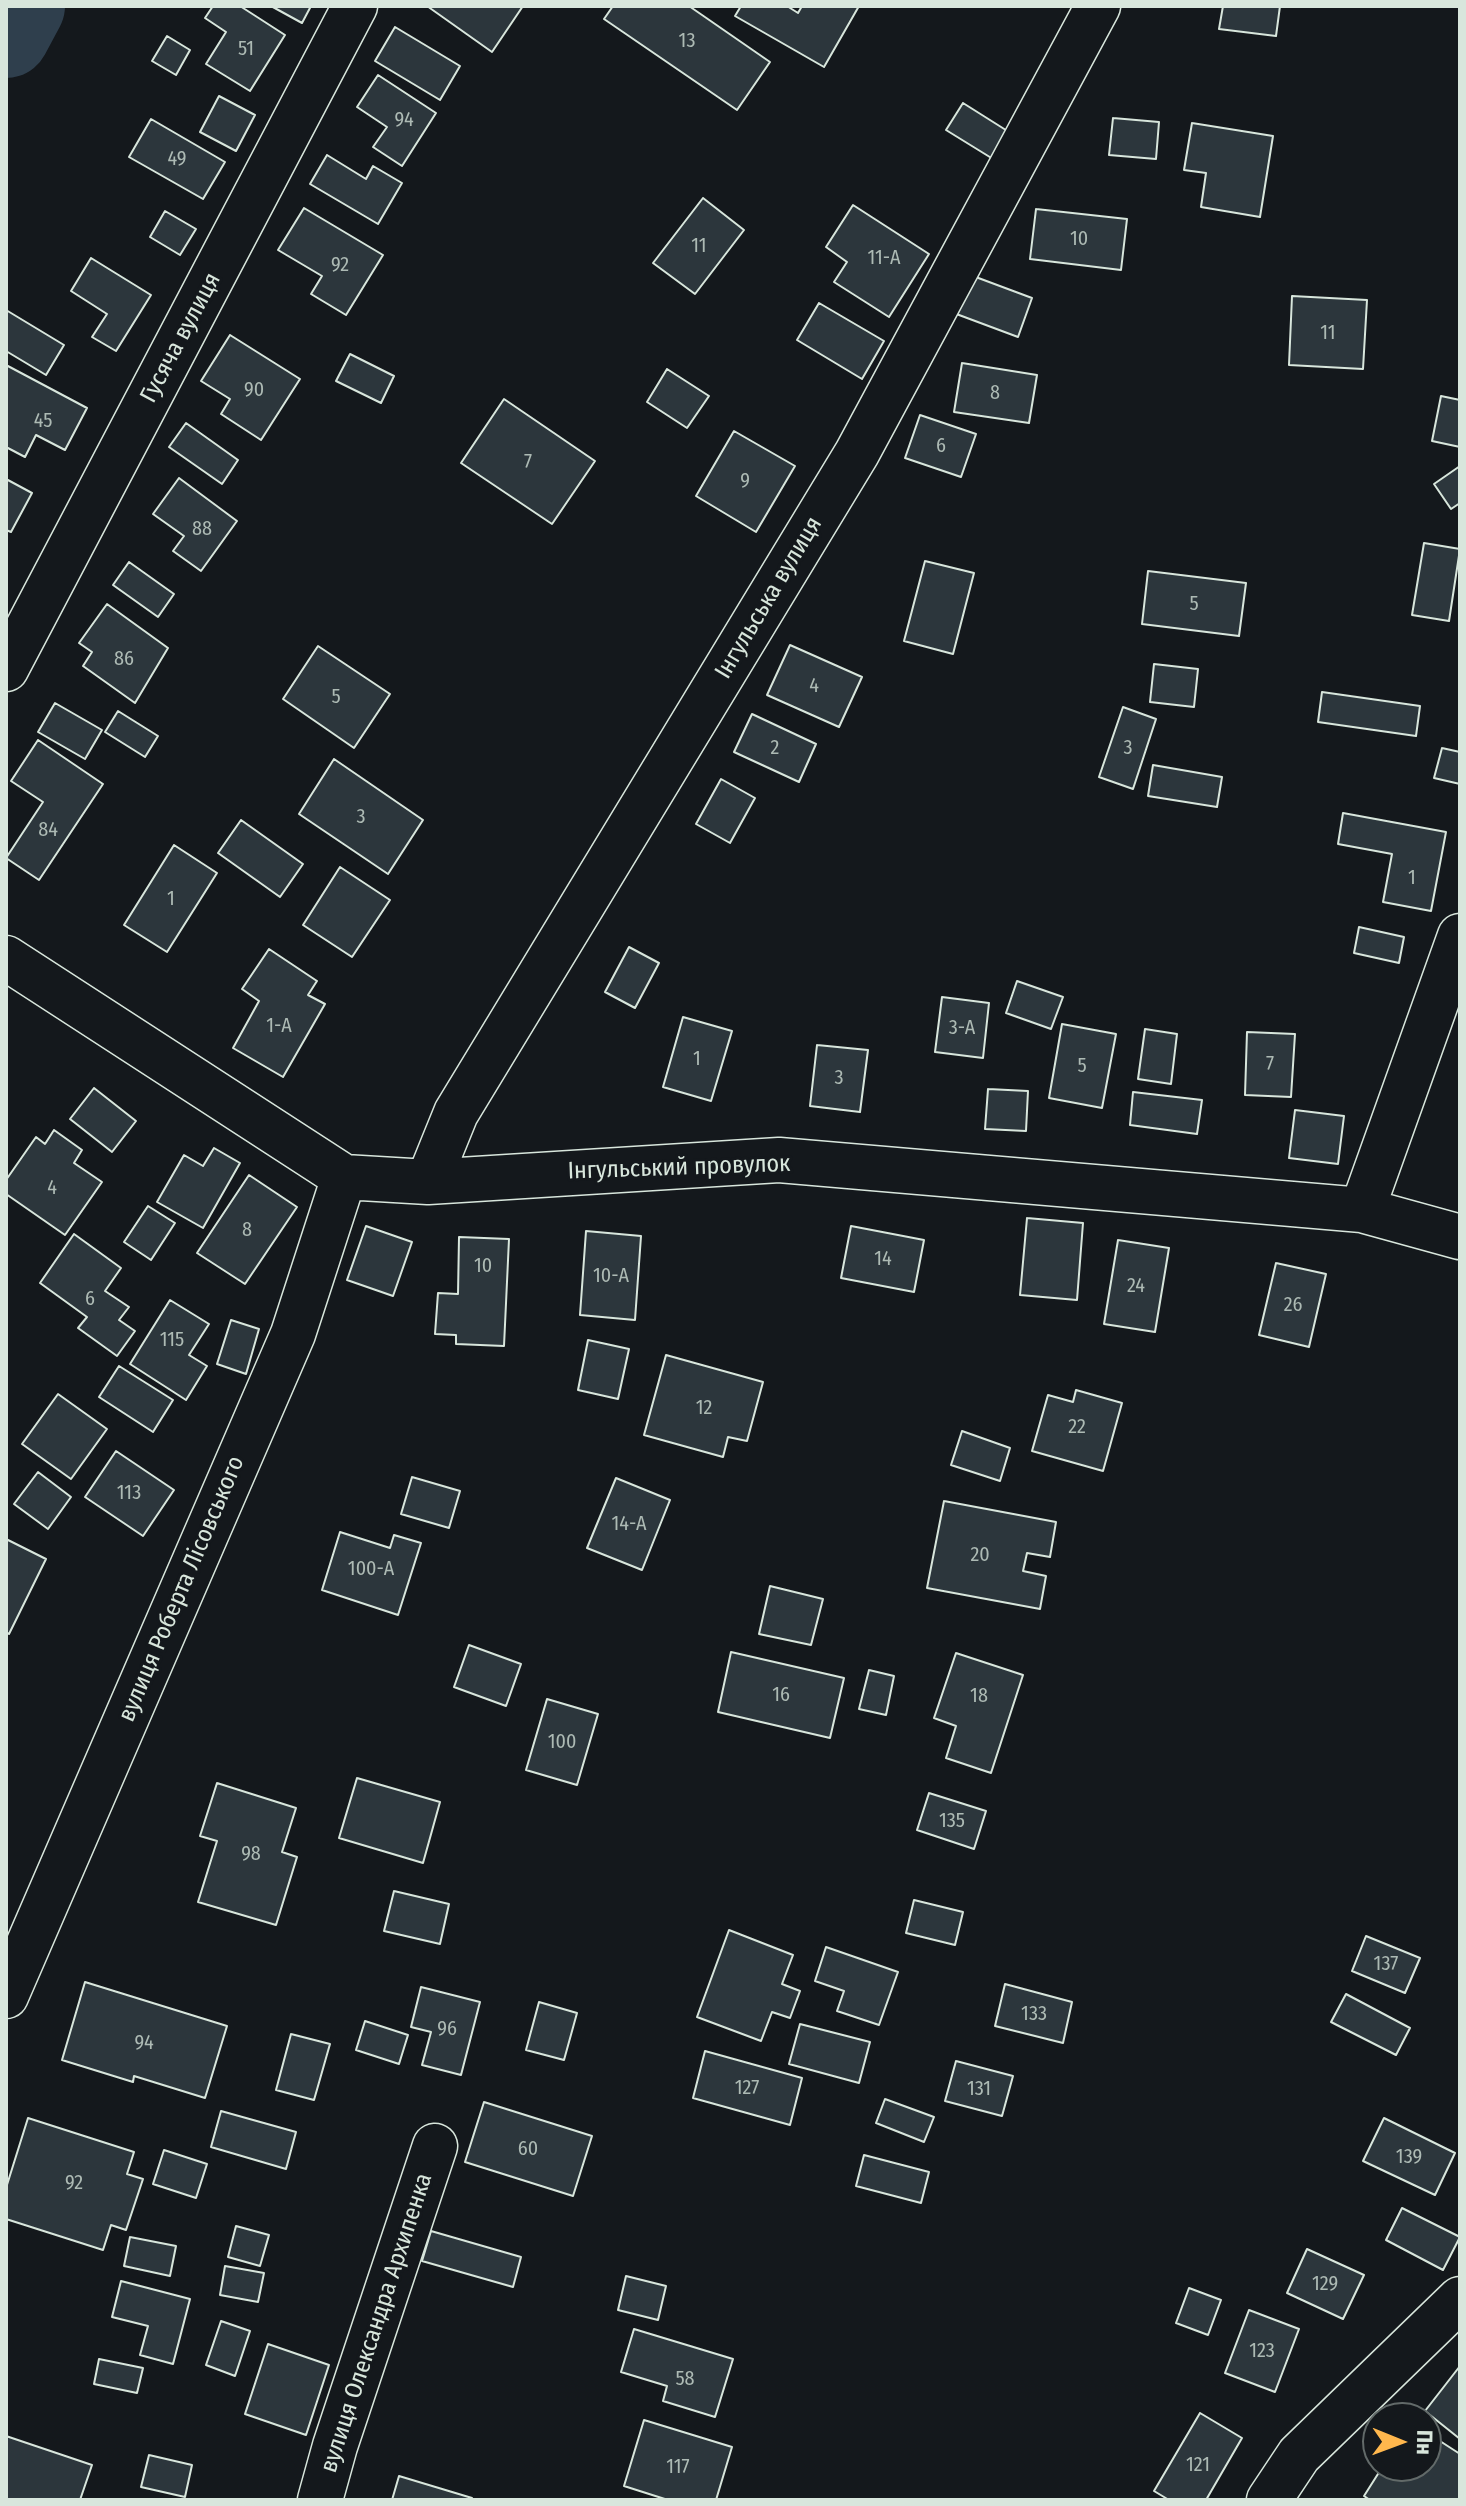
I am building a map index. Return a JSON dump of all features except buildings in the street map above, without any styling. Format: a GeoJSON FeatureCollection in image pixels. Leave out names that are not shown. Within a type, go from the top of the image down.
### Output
{"type":"FeatureCollection","features":[{"type":"Feature","properties":{"kind":"street","name":"Гусяча вулиця"},"geometry":{"type":"LineString","coordinates":[[6,669],[355,6]]}},
{"type":"Feature","properties":{"kind":"street","name":"Інгульська вулиця"},"geometry":{"type":"LineString","coordinates":[[428,1182],[456,1113],[857,453],[1098,6]]}},
{"type":"Feature","properties":{"kind":"street"},"geometry":{"type":"LineString","coordinates":[[1362,1210],[1460,936]]}},
{"type":"Feature","properties":{"kind":"street","name":"Інгульський провулок"},"geometry":{"type":"LineString","coordinates":[[6,958],[344,1177],[428,1182],[779,1160],[1362,1210],[1460,1237]]}},
{"type":"Feature","properties":{"kind":"street","name":"вулиця Роберта Лісовського"},"geometry":{"type":"LineString","coordinates":[[6,1996],[293,1334],[344,1177]]}},
{"type":"Feature","properties":{"kind":"street","name":"вулиця Олександра Архипенка"},"geometry":{"type":"LineString","coordinates":[[320,2500],[335,2446],[435,2146]]}},
{"type":"Feature","properties":{"kind":"street"},"geometry":{"type":"LineString","coordinates":[[1269,2500],[1299,2455],[1460,2299]]}},
{"type":"Feature","properties":{"kind":"waterway"},"geometry":{"type":"LineString","coordinates":[[6,34],[21,6]]}}]}
